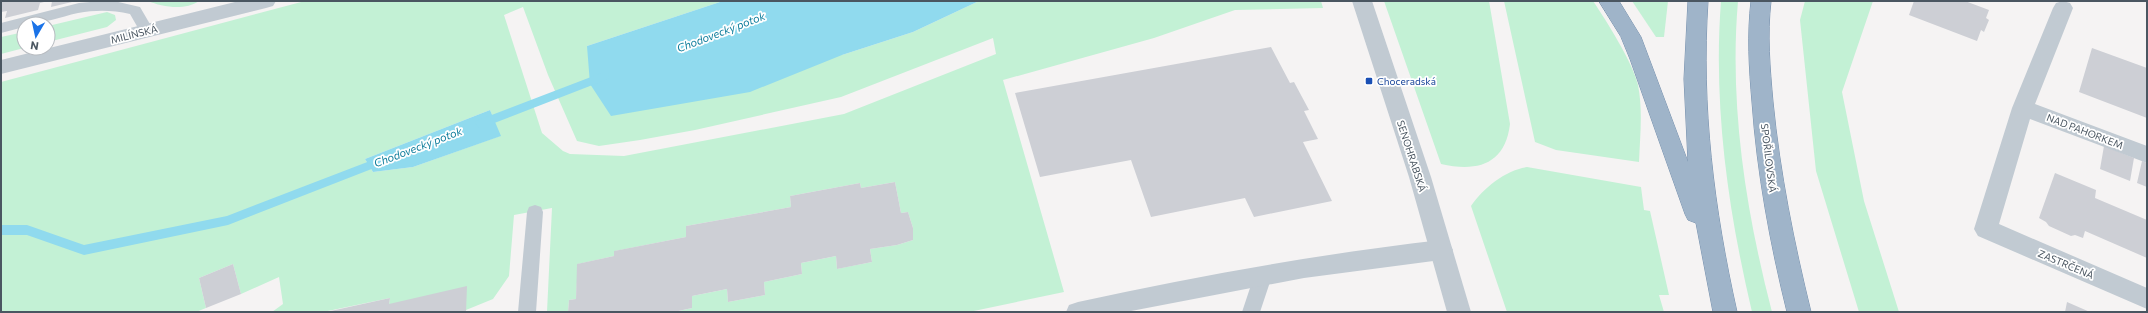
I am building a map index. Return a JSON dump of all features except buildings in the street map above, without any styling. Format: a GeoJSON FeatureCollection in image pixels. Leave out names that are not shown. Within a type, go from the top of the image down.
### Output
{"type":"FeatureCollection","features":[{"type":"Feature","properties":{"kind":"highway"},"geometry":{"type":"LineString","coordinates":[[1609,1],[1630,37],[1652,88],[1715,266]]}},
{"type":"Feature","properties":{"kind":"highway"},"geometry":{"type":"LineString","coordinates":[[1698,1],[1695,54],[1699,153],[1703,198],[1725,312]]}},
{"type":"Feature","properties":{"kind":"highway","name":"SPOŘILOVSKÁ"},"geometry":{"type":"LineString","coordinates":[[1761,1],[1760,66],[1765,132],[1775,204],[1799,312]]}},
{"type":"Feature","properties":{"kind":"street","name":"MILÍNSKÁ"},"geometry":{"type":"LineString","coordinates":[[1,67],[266,1]]}},
{"type":"Feature","properties":{"kind":"street","name":"SENOHRABSKÁ"},"geometry":{"type":"LineString","coordinates":[[1362,1],[1420,177],[1459,312]]}},
{"type":"Feature","properties":{"kind":"street"},"geometry":{"type":"LineString","coordinates":[[2023,108],[2063,8]]}},
{"type":"Feature","properties":{"kind":"street","name":"NAD PAHORKEM"},"geometry":{"type":"LineString","coordinates":[[2023,108],[2147,155]]}},
{"type":"Feature","properties":{"kind":"street","name":"ZASTRČENÁ"},"geometry":{"type":"LineString","coordinates":[[2023,108],[1986,229],[2147,299]]}},
{"type":"Feature","properties":{"kind":"street"},"geometry":{"type":"LineString","coordinates":[[1078,312],[1212,284],[1378,256],[1441,250]]}},
{"type":"Feature","properties":{"kind":"lane"},"geometry":{"type":"LineString","coordinates":[[1,28],[79,8],[110,5],[135,10],[147,31]]}},
{"type":"Feature","properties":{"kind":"lane"},"geometry":{"type":"LineString","coordinates":[[527,312],[535,212]]}},
{"type":"Feature","properties":{"kind":"lane"},"geometry":{"type":"LineString","coordinates":[[1252,312],[1263,276]]}},
{"type":"Feature","properties":{"kind":"green space"},"geometry":{"type":"Polygon","coordinates":[[[148,1],[199,1],[187,6],[174,7],[148,1]]]}},
{"type":"Feature","properties":{"kind":"green space"},"geometry":{"type":"Polygon","coordinates":[[[305,1],[723,1],[587,46],[842,55],[913,32],[979,1],[1321,1],[1323,8],[1235,10],[1154,38],[1003,80],[1064,292],[969,312],[674,312],[692,308],[692,296],[727,289],[728,302],[765,295],[764,282],[802,274],[801,263],[836,256],[837,269],[872,262],[870,249],[897,245],[913,240],[913,228],[908,212],[901,213],[895,182],[861,188],[860,183],[790,196],[791,207],[686,226],[686,237],[615,251],[614,256],[578,264],[576,299],[569,300],[568,312],[547,312],[552,208],[514,215],[509,276],[493,299],[466,310],[389,304],[390,298],[323,312],[272,312],[283,304],[279,277],[241,294],[233,264],[199,278],[206,308],[196,312],[1,312],[1,82],[305,1]],[[523,7],[504,15],[542,133],[563,151],[570,154],[624,156],[844,114],[996,54],[993,38],[841,97],[695,130],[599,146],[577,141],[548,75],[523,7]],[[490,110],[365,159],[373,172],[413,167],[500,136],[490,110]]]}},
{"type":"Feature","properties":{"kind":"green space"},"geometry":{"type":"Polygon","coordinates":[[[1384,1],[1489,1],[1510,124],[1507,138],[1502,149],[1495,157],[1477,166],[1466,167],[1441,164],[1384,1]]]}},
{"type":"Feature","properties":{"kind":"green space"},"geometry":{"type":"Polygon","coordinates":[[[1504,1],[1593,1],[1612,30],[1631,65],[1638,85],[1641,114],[1639,162],[1556,150],[1535,142],[1504,1]]]}},
{"type":"Feature","properties":{"kind":"green space"},"geometry":{"type":"Polygon","coordinates":[[[1632,1],[1668,1],[1664,37],[1656,37],[1632,1]]]}},
{"type":"Feature","properties":{"kind":"green space"},"geometry":{"type":"Polygon","coordinates":[[[1721,1],[1738,1],[1736,79],[1742,158],[1754,236],[1772,312],[1752,312],[1736,235],[1724,158],[1721,119],[1719,40],[1721,1]]]}},
{"type":"Feature","properties":{"kind":"green space"},"geometry":{"type":"Polygon","coordinates":[[[1805,1],[1873,1],[1842,92],[1864,201],[1899,312],[1859,312],[1816,171],[1800,20],[1805,1]]]}},
{"type":"Feature","properties":{"kind":"green space"},"geometry":{"type":"Polygon","coordinates":[[[107,12],[115,15],[116,20],[107,27],[56,40],[56,24],[107,12]]]}},
{"type":"Feature","properties":{"kind":"green space"},"geometry":{"type":"Polygon","coordinates":[[[16,34],[16,50],[1,54],[1,37],[16,34]]]}},
{"type":"Feature","properties":{"kind":"green space"},"geometry":{"type":"Polygon","coordinates":[[[1527,167],[1641,187],[1644,210],[1650,211],[1669,295],[1659,295],[1664,312],[1507,312],[1471,206],[1488,187],[1503,176],[1527,167]]]}},
{"type":"Feature","properties":{"kind":"water"},"geometry":{"type":"Polygon","coordinates":[[[723,1],[979,1],[913,32],[842,55],[750,92],[611,116],[590,84],[587,46],[723,1]]]}},
{"type":"Feature","properties":{"kind":"water"},"geometry":{"type":"Polygon","coordinates":[[[490,110],[501,136],[413,167],[373,172],[365,159],[490,110]]]}},
{"type":"Feature","properties":{"kind":"waterway","name":"Chodovecký potok"},"geometry":{"type":"LineString","coordinates":[[480,124],[604,76]]}},
{"type":"Feature","properties":{"kind":"waterway","name":"Chodovecký potok"},"geometry":{"type":"LineString","coordinates":[[1,230],[27,230],[84,250],[228,220],[383,160]]}},
{"type":"Feature","properties":{"kind":"place","name":"Choceradská"},"geometry":{"type":"Point","coordinates":[1369,81]}}]}
